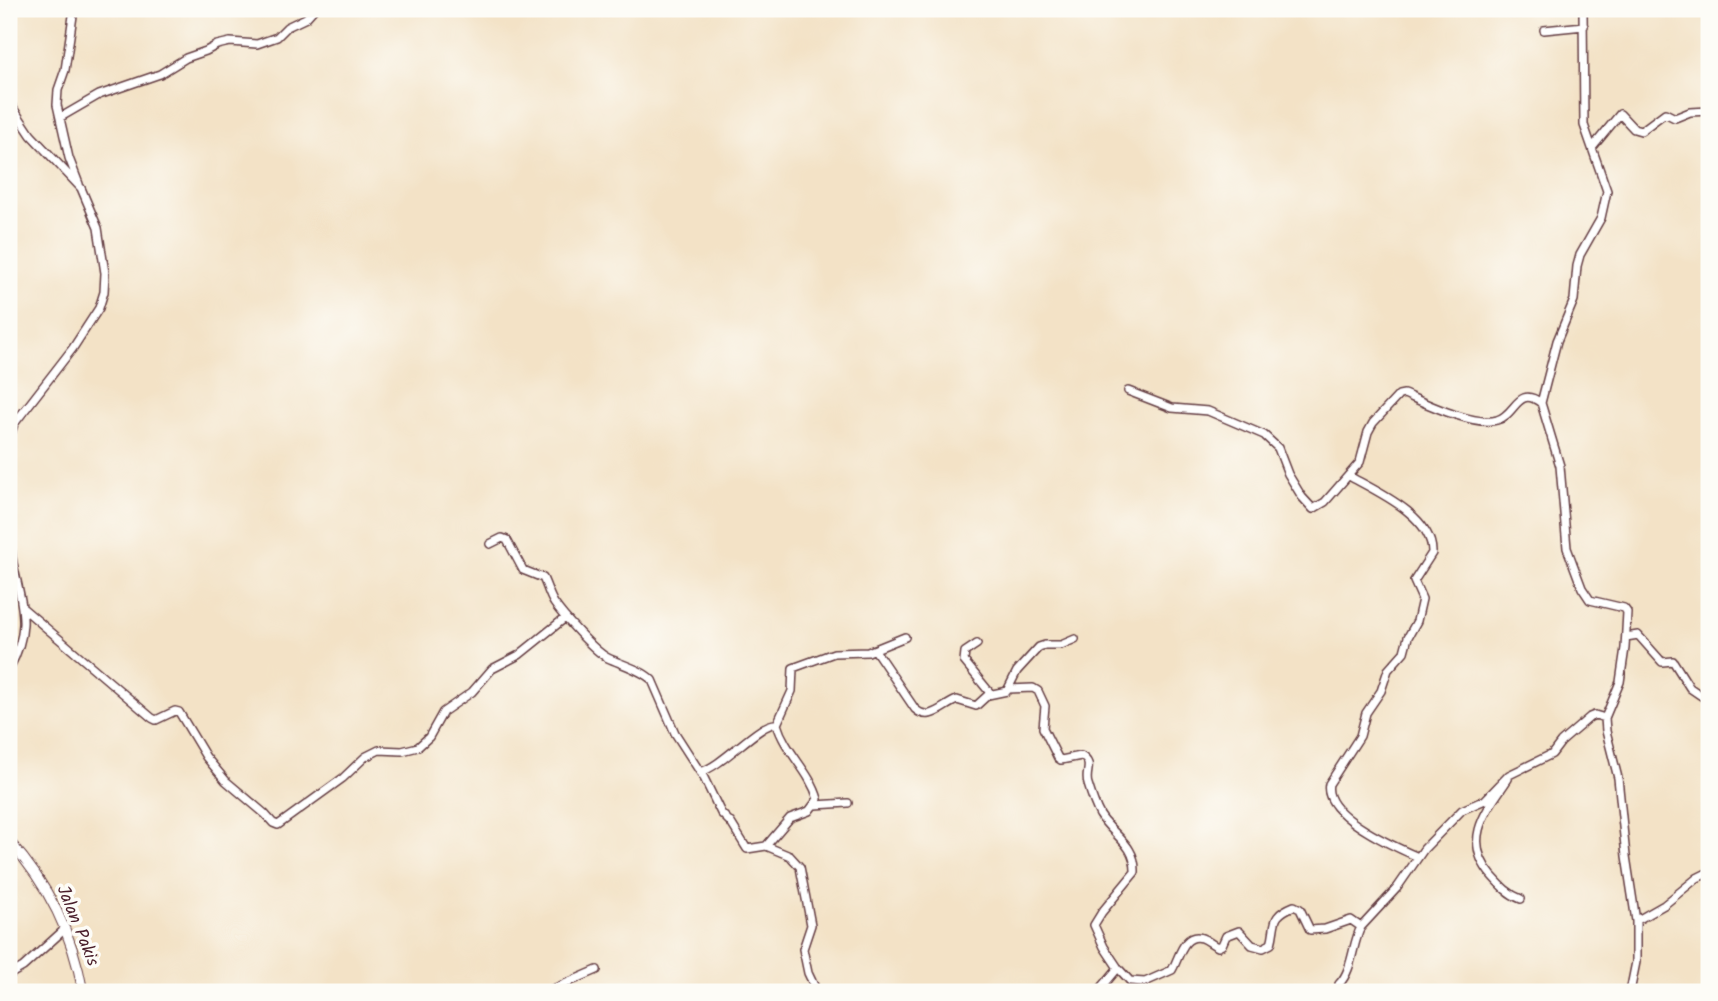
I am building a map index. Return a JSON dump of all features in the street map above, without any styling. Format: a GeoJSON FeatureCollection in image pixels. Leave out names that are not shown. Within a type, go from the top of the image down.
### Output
{"type":"FeatureCollection","features":[{"type":"Feature","properties":{"kind":"street"},"geometry":{"type":"LineString","coordinates":[[9,440],[11,421],[73,348],[99,308],[104,292],[104,263],[98,228],[69,158],[57,99],[65,70],[74,9]]}},
{"type":"Feature","properties":{"kind":"street"},"geometry":{"type":"LineString","coordinates":[[61,117],[99,95],[160,74],[186,58],[217,45],[230,42],[252,45],[277,37],[287,27],[306,18],[314,9]]}},
{"type":"Feature","properties":{"kind":"street"},"geometry":{"type":"LineString","coordinates":[[1583,9],[1583,110],[1586,136],[1606,184],[1604,210],[1577,266],[1574,300],[1557,341],[1541,403],[1560,466],[1567,548],[1587,597],[1594,602],[1624,608],[1627,612],[1620,682],[1605,718],[1618,778],[1636,921],[1636,962],[1630,992]]}},
{"type":"Feature","properties":{"kind":"street"},"geometry":{"type":"LineString","coordinates":[[1544,30],[1584,26]]}},
{"type":"Feature","properties":{"kind":"street"},"geometry":{"type":"LineString","coordinates":[[9,102],[31,135],[81,188]]}},
{"type":"Feature","properties":{"kind":"street"},"geometry":{"type":"LineString","coordinates":[[1592,148],[1620,114],[1634,129],[1641,131],[1665,113],[1675,118],[1690,112],[1709,111]]}},
{"type":"Feature","properties":{"kind":"street"},"geometry":{"type":"LineString","coordinates":[[1128,391],[1172,408],[1218,414],[1264,435],[1278,449],[1288,474],[1312,509],[1325,502],[1360,462],[1373,423],[1401,394],[1443,411],[1487,422],[1503,418],[1514,405],[1526,398],[1532,397],[1541,403]]}},
{"type":"Feature","properties":{"kind":"street"},"geometry":{"type":"LineString","coordinates":[[1349,476],[1394,501],[1426,531],[1433,548],[1431,556],[1413,581],[1421,594],[1422,602],[1404,652],[1388,670],[1381,691],[1366,713],[1360,736],[1328,787],[1331,799],[1353,822],[1419,857]]}},
{"type":"Feature","properties":{"kind":"street"},"geometry":{"type":"LineString","coordinates":[[9,519],[12,561],[24,609],[22,642],[9,669]]}},
{"type":"Feature","properties":{"kind":"street"},"geometry":{"type":"LineString","coordinates":[[490,544],[500,538],[507,540],[523,570],[543,578],[553,601],[565,618],[598,652],[620,661],[652,680],[675,733],[700,772],[721,813],[732,823],[747,849],[766,846],[790,856],[800,867],[811,925],[803,949],[808,973],[817,992]]}},
{"type":"Feature","properties":{"kind":"street"},"geometry":{"type":"LineString","coordinates":[[24,609],[154,719],[178,712],[206,757],[226,781],[278,825],[343,778],[365,757],[379,750],[402,751],[418,747],[429,737],[443,712],[472,692],[492,669],[519,655],[565,618]]}},
{"type":"Feature","properties":{"kind":"street"},"geometry":{"type":"LineString","coordinates":[[1626,637],[1638,635],[1662,662],[1673,661],[1690,688],[1699,697],[1709,701]]}},
{"type":"Feature","properties":{"kind":"street"},"geometry":{"type":"LineString","coordinates":[[766,846],[790,818],[815,806],[818,796],[786,746],[777,724],[792,691],[792,669],[834,653],[876,650],[905,637]]}},
{"type":"Feature","properties":{"kind":"street"},"geometry":{"type":"LineString","coordinates":[[1009,689],[1017,671],[1038,648],[1061,645],[1075,639]]}},
{"type":"Feature","properties":{"kind":"street"},"geometry":{"type":"LineString","coordinates":[[977,645],[965,652],[964,661],[991,694]]}},
{"type":"Feature","properties":{"kind":"street"},"geometry":{"type":"LineString","coordinates":[[876,650],[897,684],[920,713],[936,712],[957,700],[976,706],[991,694],[1009,689],[1033,688],[1038,691],[1045,706],[1043,728],[1058,758],[1060,760],[1081,756],[1087,761],[1090,765],[1087,782],[1101,816],[1124,840],[1133,855],[1135,873],[1094,925],[1104,947],[1130,981],[1145,982],[1172,970],[1182,947],[1192,939],[1202,938],[1218,947],[1226,936],[1239,931],[1252,945],[1262,948],[1271,944],[1275,921],[1283,912],[1294,906],[1300,909],[1310,930],[1357,924],[1391,896],[1419,857],[1462,810],[1485,800],[1503,779],[1552,754],[1561,742],[1590,717],[1597,715],[1605,718]]}},
{"type":"Feature","properties":{"kind":"street"},"geometry":{"type":"LineString","coordinates":[[700,772],[722,760],[769,724],[777,724]]}},
{"type":"Feature","properties":{"kind":"street"},"geometry":{"type":"LineString","coordinates":[[1513,773],[1482,819],[1477,840],[1479,854],[1486,869],[1507,892],[1521,899]]}},
{"type":"Feature","properties":{"kind":"street"},"geometry":{"type":"LineString","coordinates":[[815,806],[848,803]]}},
{"type":"Feature","properties":{"kind":"street","name":"Jalan Pakis"},"geometry":{"type":"LineString","coordinates":[[9,841],[49,894],[76,957],[83,992]]}},
{"type":"Feature","properties":{"kind":"street"},"geometry":{"type":"LineString","coordinates":[[1636,921],[1664,905],[1697,878],[1709,872]]}},
{"type":"Feature","properties":{"kind":"street"},"geometry":{"type":"LineString","coordinates":[[1339,992],[1339,984],[1346,975],[1356,938],[1357,924]]}},
{"type":"Feature","properties":{"kind":"street"},"geometry":{"type":"LineString","coordinates":[[9,975],[23,967],[65,929]]}},
{"type":"Feature","properties":{"kind":"street"},"geometry":{"type":"LineString","coordinates":[[1098,992],[1118,968]]}},
{"type":"Feature","properties":{"kind":"street"},"geometry":{"type":"LineString","coordinates":[[546,992],[597,970]]}}]}
